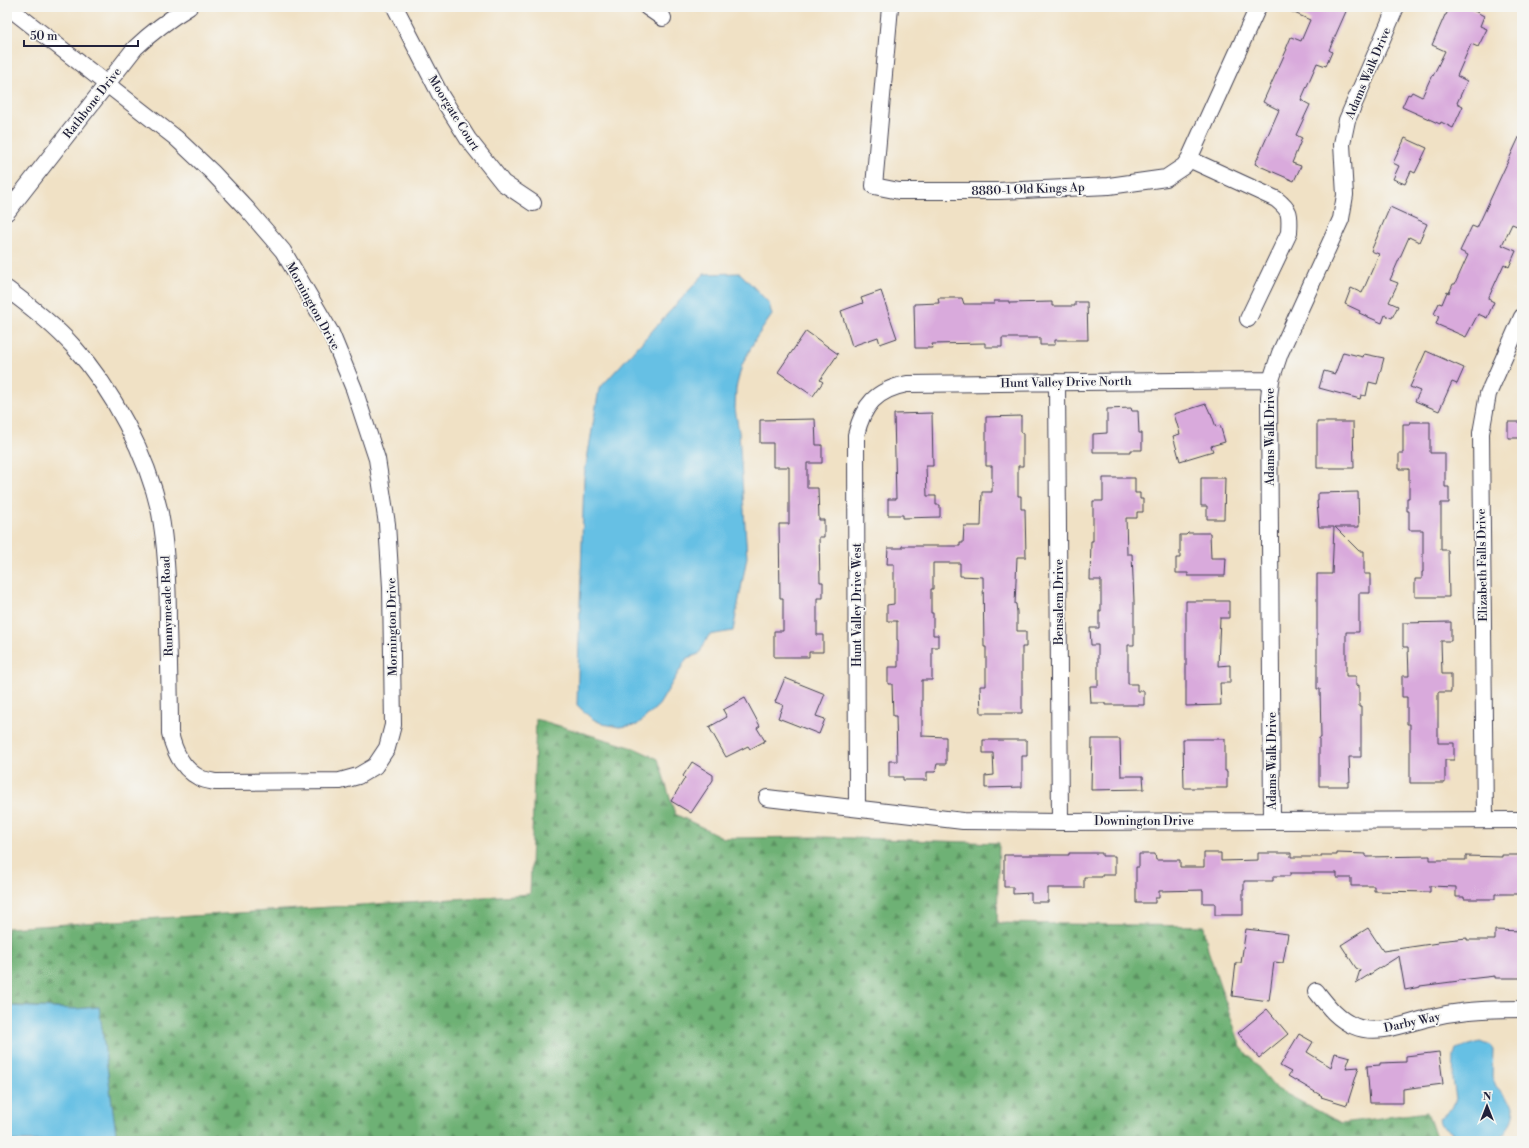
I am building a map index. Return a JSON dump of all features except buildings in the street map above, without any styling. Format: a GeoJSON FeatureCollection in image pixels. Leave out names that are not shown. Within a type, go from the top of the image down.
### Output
{"type":"FeatureCollection","features":[{"type":"Feature","properties":{"kind":"street","name":"Mornington Drive"},"geometry":{"type":"LineString","coordinates":[[8,7],[176,138],[212,172],[247,209],[283,251],[331,333],[354,389],[377,459],[387,524],[391,587],[393,726],[387,748],[375,766],[358,776],[340,781],[215,782],[199,778],[180,760]]}},
{"type":"Feature","properties":{"kind":"street","name":"Rathbone Drive"},"geometry":{"type":"LineString","coordinates":[[7,212],[124,61],[153,31],[189,7]]}},
{"type":"Feature","properties":{"kind":"street","name":"Moorgate Court"},"geometry":{"type":"LineString","coordinates":[[395,7],[441,96],[468,139],[503,183],[533,203]]}},
{"type":"Feature","properties":{"kind":"street"},"geometry":{"type":"LineString","coordinates":[[647,7],[664,18]]}},
{"type":"Feature","properties":{"kind":"street","name":"8880-1 Old Kings Ap"},"geometry":{"type":"LineString","coordinates":[[890,7],[874,186],[899,191],[998,190],[1109,186],[1166,178],[1184,166],[1189,159],[1258,7]]}},
{"type":"Feature","properties":{"kind":"street","name":"Adams Walk Drive"},"geometry":{"type":"LineString","coordinates":[[1272,821],[1269,397],[1271,380],[1280,353],[1341,219],[1345,195],[1342,144],[1347,120],[1396,7]]}},
{"type":"Feature","properties":{"kind":"street"},"geometry":{"type":"LineString","coordinates":[[1189,159],[1276,199],[1286,208],[1290,217],[1289,233],[1248,319]]}},
{"type":"Feature","properties":{"kind":"street","name":"Runnymeade Road"},"geometry":{"type":"LineString","coordinates":[[7,289],[34,310],[73,346],[102,383],[124,420],[146,464],[160,514],[167,569],[170,733],[174,748],[180,760]]}},
{"type":"Feature","properties":{"kind":"street","name":"Elizabeth Falls Drive"},"geometry":{"type":"LineString","coordinates":[[1485,820],[1481,433],[1488,394],[1522,317]]}},
{"type":"Feature","properties":{"kind":"street","name":"Hunt Valley Drive North"},"geometry":{"type":"LineString","coordinates":[[868,404],[880,393],[893,387],[907,384],[1271,380]]}},
{"type":"Feature","properties":{"kind":"street","name":"Bensalem Drive"},"geometry":{"type":"LineString","coordinates":[[1057,382],[1060,822]]}},
{"type":"Feature","properties":{"kind":"street","name":"Hunt Valley Drive West"},"geometry":{"type":"LineString","coordinates":[[857,808],[856,435],[859,421],[868,404]]}},
{"type":"Feature","properties":{"kind":"street","name":"Downington Drive"},"geometry":{"type":"LineString","coordinates":[[767,798],[963,821],[1522,820]]}},
{"type":"Feature","properties":{"kind":"street","name":"Darby Way"},"geometry":{"type":"LineString","coordinates":[[1316,991],[1338,1017],[1354,1026],[1374,1030],[1392,1028],[1430,1017],[1461,1012],[1492,1009],[1522,1009]]}},
{"type":"Feature","properties":{"kind":"green space"},"geometry":{"type":"Polygon","coordinates":[[[536,719],[634,748],[658,759],[675,814],[724,838],[821,837],[999,843],[997,923],[1204,926],[1208,950],[1241,1047],[1277,1089],[1341,1123],[1427,1112],[1437,1141],[117,1141],[99,1007],[75,1009],[7,1005],[7,928],[530,894],[536,719]]]}},
{"type":"Feature","properties":{"kind":"water"},"geometry":{"type":"Polygon","coordinates":[[[740,273],[769,303],[772,315],[756,338],[742,365],[736,388],[735,409],[739,432],[747,557],[733,631],[709,635],[699,654],[687,658],[659,705],[637,725],[619,727],[603,724],[591,718],[577,705],[584,477],[599,389],[704,274],[740,273]]]}},
{"type":"Feature","properties":{"kind":"water"},"geometry":{"type":"Polygon","coordinates":[[[7,1006],[75,1009],[99,1007],[117,1141],[7,1141],[7,1006]]]}},
{"type":"Feature","properties":{"kind":"water"},"geometry":{"type":"Polygon","coordinates":[[[1480,1042],[1490,1046],[1493,1050],[1492,1077],[1496,1087],[1514,1106],[1510,1125],[1499,1141],[1463,1141],[1440,1124],[1439,1119],[1452,1108],[1456,1099],[1453,1079],[1454,1055],[1456,1049],[1480,1042]]]}}]}
